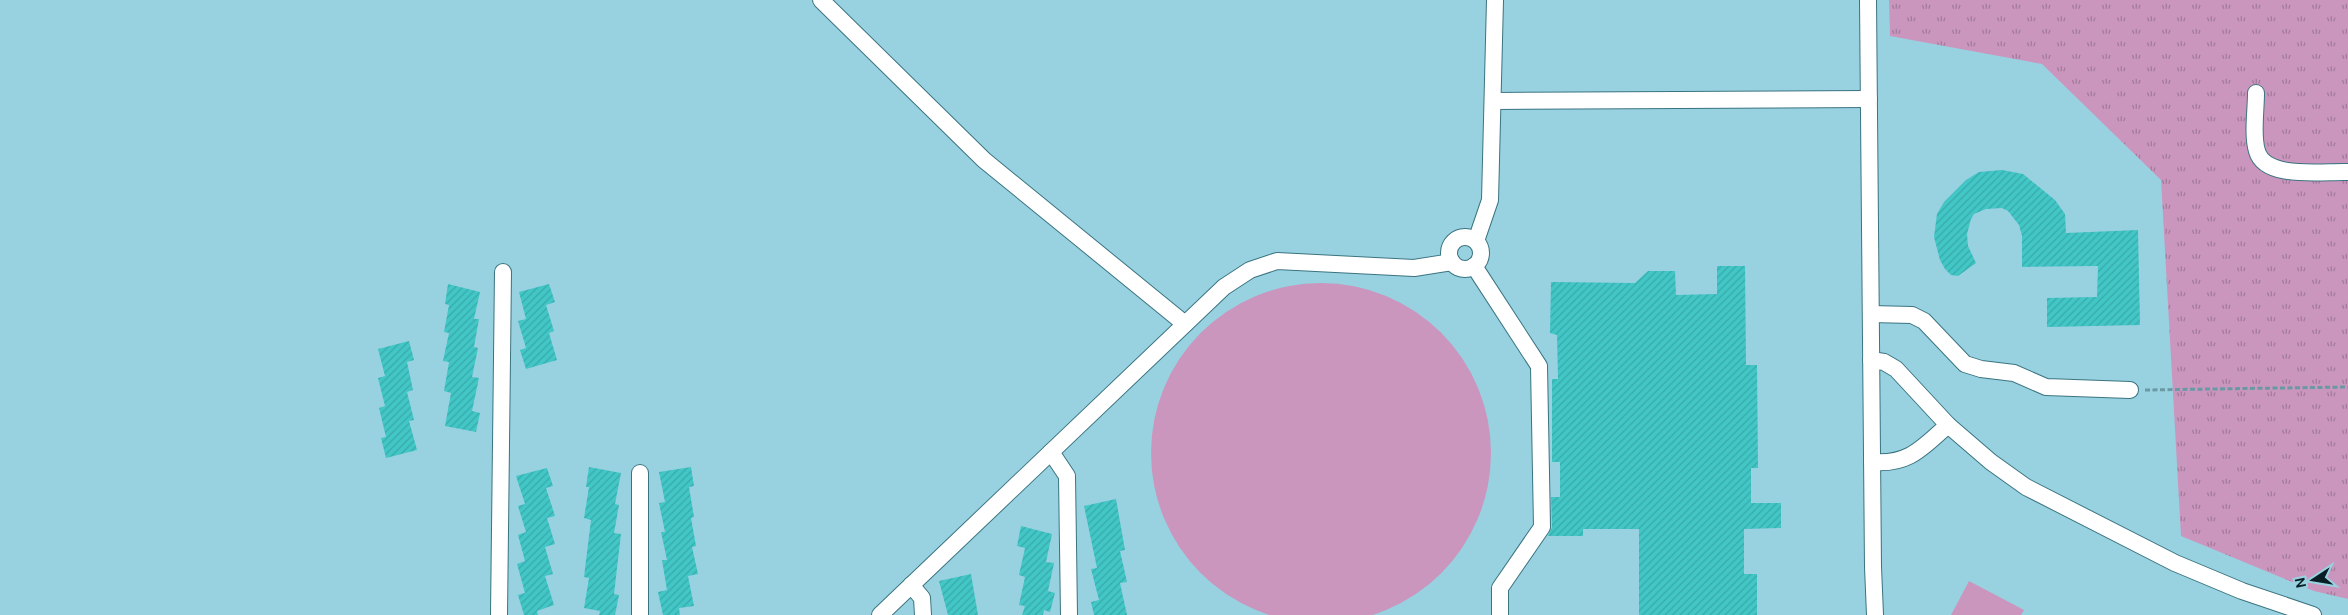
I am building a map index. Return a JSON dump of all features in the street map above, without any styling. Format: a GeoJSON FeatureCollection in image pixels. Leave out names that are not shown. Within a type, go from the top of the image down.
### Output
{"type":"FeatureCollection","features":[{"type":"Feature","properties":{"kind":"street"},"geometry":{"type":"LineString","coordinates":[[822,0],[984,160],[1185,324]]}},
{"type":"Feature","properties":{"kind":"street"},"geometry":{"type":"LineString","coordinates":[[1476,241],[1490,200],[1495,0]]}},
{"type":"Feature","properties":{"kind":"street"},"geometry":{"type":"LineString","coordinates":[[1868,0],[1875,615]]}},
{"type":"Feature","properties":{"kind":"street"},"geometry":{"type":"LineString","coordinates":[[2256,93],[2256,150],[2261,162],[2270,168],[2283,171],[2348,172]]}},
{"type":"Feature","properties":{"kind":"street"},"geometry":{"type":"LineString","coordinates":[[1493,101],[1869,99]]}},
{"type":"Feature","properties":{"kind":"street"},"geometry":{"type":"LineString","coordinates":[[1466,237],[1476,241],[1480,246],[1480,257],[1474,266],[1460,268],[1452,262],[1450,248],[1456,240],[1466,237]]}},
{"type":"Feature","properties":{"kind":"street"},"geometry":{"type":"LineString","coordinates":[[880,615],[1224,287],[1250,270],[1277,261],[1414,268],[1452,262]]}},
{"type":"Feature","properties":{"kind":"street"},"geometry":{"type":"LineString","coordinates":[[1474,266],[1539,366],[1542,527],[1500,588],[1500,615]]}},
{"type":"Feature","properties":{"kind":"street"},"geometry":{"type":"LineString","coordinates":[[498,615],[503,272]]}},
{"type":"Feature","properties":{"kind":"street"},"geometry":{"type":"LineString","coordinates":[[1871,314],[1912,315],[1924,321],[1965,364],[1981,369],[2014,373],[2046,387],[2130,390]]}},
{"type":"Feature","properties":{"kind":"street"},"geometry":{"type":"LineString","coordinates":[[1871,360],[1884,362],[1896,369],[1948,425],[1991,462],[2026,487],[2175,563],[2242,592],[2313,615]]}},
{"type":"Feature","properties":{"kind":"street"},"geometry":{"type":"LineString","coordinates":[[1872,462],[1888,463],[1901,461],[1914,455],[1948,425]]}},
{"type":"Feature","properties":{"kind":"street"},"geometry":{"type":"LineString","coordinates":[[1051,452],[1067,476],[1069,615]]}},
{"type":"Feature","properties":{"kind":"street"},"geometry":{"type":"LineString","coordinates":[[640,473],[640,615]]}},
{"type":"Feature","properties":{"kind":"street"},"geometry":{"type":"LineString","coordinates":[[911,586],[922,598],[922,615]]}},
{"type":"Feature","properties":{"kind":"path"},"geometry":{"type":"LineString","coordinates":[[2130,390],[2348,387]]}},
{"type":"Feature","properties":{"kind":"green space"},"geometry":{"type":"Polygon","coordinates":[[[1889,0],[2348,0],[2348,599],[2314,591],[2181,536],[2161,180],[2042,64],[1890,36],[1889,0]]]}},
{"type":"Feature","properties":{"kind":"green space"},"geometry":{"type":"Polygon","coordinates":[[[1321,283],[1354,287],[1386,296],[1415,312],[1441,333],[1462,359],[1478,388],[1487,420],[1491,453],[1487,486],[1478,518],[1462,547],[1441,573],[1415,594],[1386,610],[1354,619],[1321,623],[1288,619],[1256,610],[1227,594],[1201,573],[1180,547],[1164,518],[1155,486],[1151,453],[1155,420],[1164,388],[1180,359],[1201,333],[1227,312],[1256,296],[1288,287],[1321,283]]]}},
{"type":"Feature","properties":{"kind":"green space"},"geometry":{"type":"Polygon","coordinates":[[[1969,581],[2024,610],[2021,615],[1951,615],[1969,581]]]}},
{"type":"Feature","properties":{"kind":"building"},"geometry":{"type":"Polygon","coordinates":[[[2002,170],[2023,174],[2055,200],[2065,214],[2066,233],[2138,230],[2140,325],[2047,327],[2047,298],[2097,297],[2098,266],[2022,267],[2022,236],[2019,225],[2008,211],[2002,208],[1986,209],[1974,214],[1971,219],[1967,234],[1968,246],[1976,263],[1958,276],[1951,275],[1945,269],[1940,260],[1934,237],[1937,214],[1944,202],[1966,180],[1979,172],[2002,170]]]}},
{"type":"Feature","properties":{"kind":"building"},"geometry":{"type":"Polygon","coordinates":[[[1717,266],[1745,266],[1746,365],[1757,365],[1758,468],[1751,468],[1751,503],[1781,503],[1781,528],[1744,529],[1744,574],[1757,574],[1757,615],[1639,615],[1639,529],[1583,529],[1583,536],[1548,536],[1552,527],[1551,497],[1560,497],[1560,462],[1552,462],[1552,379],[1558,379],[1557,335],[1550,333],[1551,282],[1635,283],[1648,271],[1675,271],[1676,295],[1717,294],[1717,266]]]}},
{"type":"Feature","properties":{"kind":"building"},"geometry":{"type":"Polygon","coordinates":[[[448,284],[480,292],[474,319],[479,319],[474,347],[478,348],[472,377],[479,378],[472,411],[480,413],[476,432],[445,426],[451,393],[444,391],[449,362],[443,361],[449,333],[444,332],[449,305],[445,304],[448,284]]]}},
{"type":"Feature","properties":{"kind":"building"},"geometry":{"type":"Polygon","coordinates":[[[549,284],[555,302],[546,305],[554,331],[549,333],[557,360],[526,369],[520,350],[526,348],[518,321],[526,319],[519,292],[549,284]]]}},
{"type":"Feature","properties":{"kind":"building"},"geometry":{"type":"Polygon","coordinates":[[[409,341],[414,360],[407,362],[413,390],[407,392],[414,420],[409,421],[417,450],[386,458],[381,438],[386,437],[379,408],[385,406],[378,378],[385,376],[378,349],[409,341]]]}},
{"type":"Feature","properties":{"kind":"building"},"geometry":{"type":"Polygon","coordinates":[[[589,467],[621,473],[615,504],[619,505],[614,533],[621,534],[614,594],[619,595],[615,615],[599,615],[600,611],[584,608],[589,578],[584,577],[591,520],[584,518],[589,487],[586,487],[589,467]]]}},
{"type":"Feature","properties":{"kind":"building"},"geometry":{"type":"Polygon","coordinates":[[[691,467],[694,486],[689,487],[694,517],[691,518],[696,546],[692,547],[698,574],[688,576],[694,606],[679,608],[680,615],[663,615],[658,592],[667,590],[662,560],[667,560],[661,532],[665,532],[659,503],[665,502],[659,472],[691,467]]]}},
{"type":"Feature","properties":{"kind":"building"},"geometry":{"type":"Polygon","coordinates":[[[547,468],[553,486],[546,488],[555,516],[547,518],[555,544],[545,547],[553,574],[545,576],[554,605],[537,611],[538,615],[524,615],[518,595],[525,593],[517,564],[525,561],[518,535],[526,532],[518,506],[525,504],[516,476],[547,468]]]}},
{"type":"Feature","properties":{"kind":"building"},"geometry":{"type":"Polygon","coordinates":[[[1116,499],[1125,550],[1120,551],[1127,582],[1120,583],[1127,615],[1094,615],[1091,602],[1099,600],[1091,569],[1097,568],[1084,506],[1116,499]]]}},
{"type":"Feature","properties":{"kind":"building"},"geometry":{"type":"Polygon","coordinates":[[[1021,526],[1052,534],[1046,562],[1054,563],[1048,591],[1055,593],[1050,612],[1044,610],[1043,615],[1022,615],[1025,606],[1019,605],[1025,577],[1019,575],[1025,548],[1017,546],[1021,526]]]}},
{"type":"Feature","properties":{"kind":"building"},"geometry":{"type":"Polygon","coordinates":[[[971,574],[978,615],[948,615],[939,581],[971,574]]]}}]}
